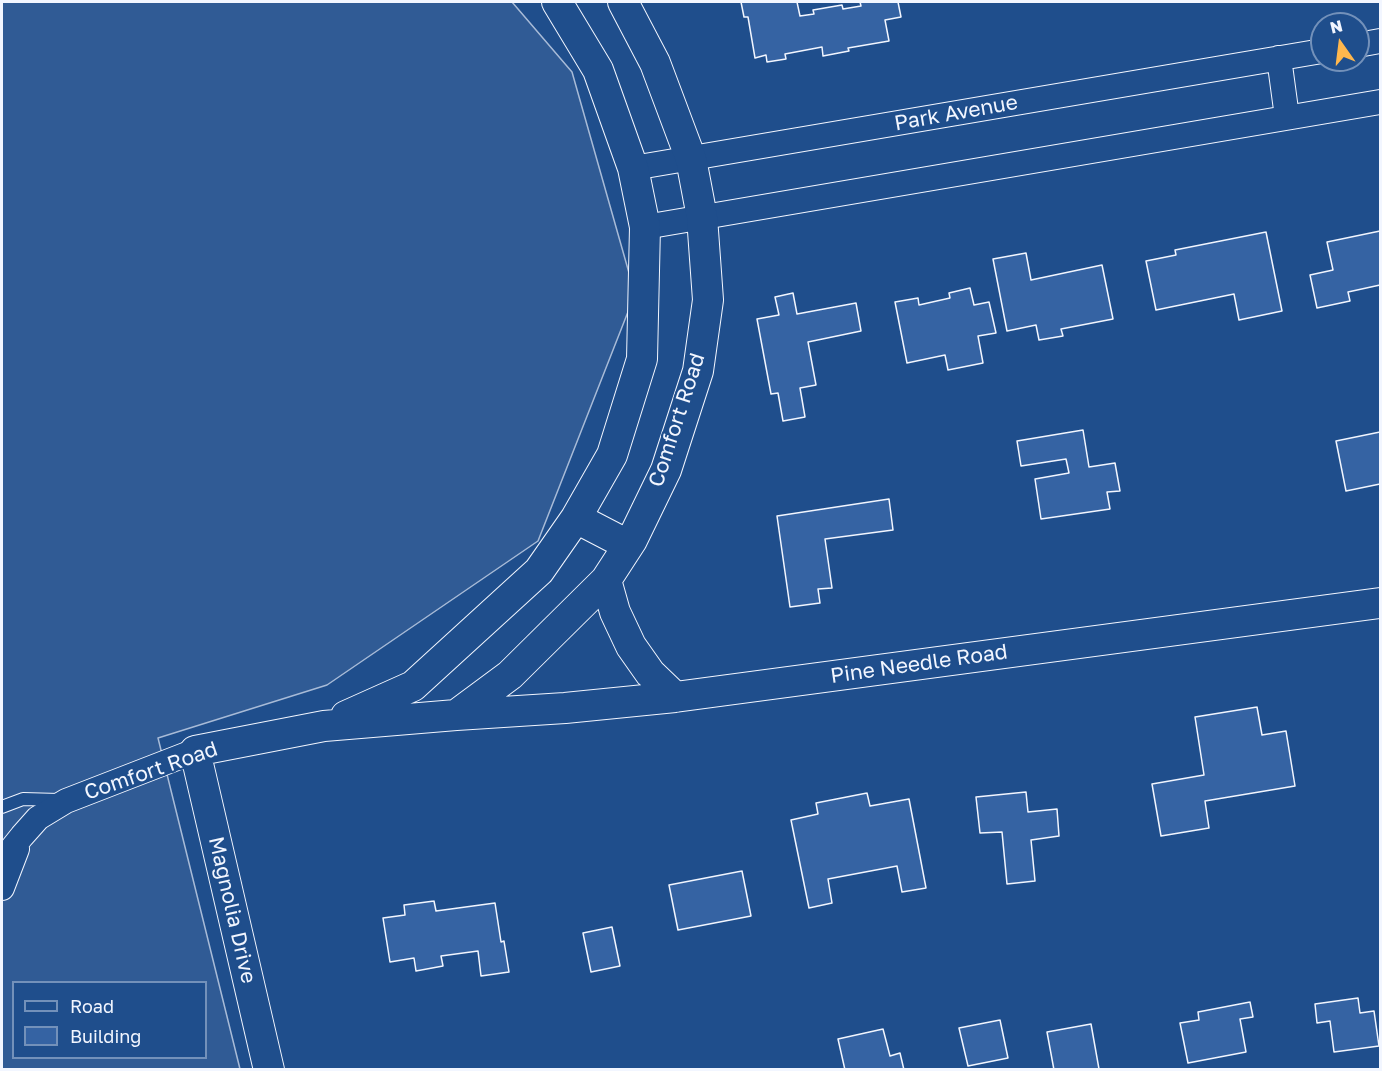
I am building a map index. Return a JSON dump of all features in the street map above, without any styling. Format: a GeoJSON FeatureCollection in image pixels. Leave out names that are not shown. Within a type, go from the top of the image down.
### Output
{"type":"FeatureCollection","features":[{"type":"Feature","properties":{"kind":"street","name":"Comfort Road"},"geometry":{"type":"LineString","coordinates":[[324,726],[413,686],[539,571],[576,518],[612,455],[642,359],[645,227],[633,168],[598,69],[557,2]]}},
{"type":"Feature","properties":{"kind":"street","name":"Comfort Road"},"geometry":{"type":"LineString","coordinates":[[2,861],[38,818],[66,801],[195,751],[324,726],[456,714],[510,675],[606,580],[628,545],[666,470],[698,371],[708,300],[702,217],[691,159],[655,63],[623,2]]}},
{"type":"Feature","properties":{"kind":"street","name":"Park Avenue"},"geometry":{"type":"LineString","coordinates":[[633,168],[1310,53]]}},
{"type":"Feature","properties":{"kind":"street"},"geometry":{"type":"LineString","coordinates":[[1279,58],[1287,117]]}},
{"type":"Feature","properties":{"kind":"street"},"geometry":{"type":"LineString","coordinates":[[645,227],[1380,102]]}},
{"type":"Feature","properties":{"kind":"street"},"geometry":{"type":"LineString","coordinates":[[576,518],[628,545]]}},
{"type":"Feature","properties":{"kind":"street"},"geometry":{"type":"LineString","coordinates":[[606,580],[615,612],[631,646],[650,673],[675,697]]}},
{"type":"Feature","properties":{"kind":"street","name":"Pine Needle Road"},"geometry":{"type":"LineString","coordinates":[[456,714],[565,708],[675,697],[1380,603]]}},
{"type":"Feature","properties":{"kind":"street","name":"Magnolia Drive"},"geometry":{"type":"LineString","coordinates":[[195,751],[269,1070]]}},
{"type":"Feature","properties":{"kind":"street"},"geometry":{"type":"LineString","coordinates":[[2,888],[22,836]]}},
{"type":"Feature","properties":{"kind":"lane"},"geometry":{"type":"LineString","coordinates":[[2,807],[23,799],[66,801]]}},
{"type":"Feature","properties":{"kind":"shaded area"},"geometry":{"type":"Polygon","coordinates":[[[2,2],[512,2],[572,72],[635,294],[538,541],[327,685],[158,738],[240,1069],[2,1070],[2,2]]]}},
{"type":"Feature","properties":{"kind":"building"},"geometry":{"type":"Polygon","coordinates":[[[741,2],[797,2],[800,16],[814,14],[813,10],[842,5],[843,9],[861,6],[860,2],[898,2],[901,17],[885,20],[889,41],[848,48],[849,51],[823,56],[822,47],[785,54],[786,59],[767,62],[766,55],[755,58],[748,17],[744,17],[741,2]]]}},
{"type":"Feature","properties":{"kind":"building"},"geometry":{"type":"Polygon","coordinates":[[[1380,231],[1380,285],[1348,292],[1350,301],[1317,308],[1310,275],[1333,270],[1327,242],[1380,231]]]}},
{"type":"Feature","properties":{"kind":"building"},"geometry":{"type":"Polygon","coordinates":[[[1266,232],[1282,311],[1239,320],[1234,294],[1156,310],[1146,261],[1176,255],[1175,250],[1266,232]]]}},
{"type":"Feature","properties":{"kind":"building"},"geometry":{"type":"Polygon","coordinates":[[[1026,253],[1031,280],[1102,265],[1113,319],[1061,329],[1063,336],[1039,340],[1036,325],[1007,331],[993,259],[1026,253]]]}},
{"type":"Feature","properties":{"kind":"building"},"geometry":{"type":"Polygon","coordinates":[[[970,288],[974,305],[989,302],[996,333],[978,336],[983,363],[948,370],[945,355],[907,363],[895,302],[918,298],[919,305],[950,298],[949,293],[970,288]]]}},
{"type":"Feature","properties":{"kind":"building"},"geometry":{"type":"Polygon","coordinates":[[[793,293],[797,314],[856,303],[861,331],[808,342],[816,385],[800,388],[805,417],[783,421],[778,393],[771,394],[757,319],[779,315],[775,297],[793,293]]]}},
{"type":"Feature","properties":{"kind":"building"},"geometry":{"type":"Polygon","coordinates":[[[1083,430],[1089,467],[1115,463],[1120,491],[1107,492],[1110,509],[1041,519],[1035,479],[1069,473],[1066,459],[1021,466],[1017,441],[1083,430]]]}},
{"type":"Feature","properties":{"kind":"building"},"geometry":{"type":"Polygon","coordinates":[[[1380,432],[1380,484],[1346,491],[1336,441],[1380,432]]]}},
{"type":"Feature","properties":{"kind":"building"},"geometry":{"type":"Polygon","coordinates":[[[889,499],[893,530],[825,539],[832,588],[818,589],[820,603],[790,607],[777,516],[889,499]]]}},
{"type":"Feature","properties":{"kind":"building"},"geometry":{"type":"Polygon","coordinates":[[[1257,707],[1262,735],[1286,731],[1295,786],[1205,801],[1209,828],[1161,836],[1152,784],[1204,775],[1195,717],[1257,707]]]}},
{"type":"Feature","properties":{"kind":"building"},"geometry":{"type":"Polygon","coordinates":[[[1026,792],[1028,812],[1057,809],[1059,836],[1031,840],[1035,881],[1007,884],[1002,832],[980,833],[976,797],[1026,792]]]}},
{"type":"Feature","properties":{"kind":"building"},"geometry":{"type":"Polygon","coordinates":[[[867,793],[870,806],[909,799],[926,888],[902,892],[897,866],[828,879],[832,903],[809,908],[791,820],[818,814],[816,803],[867,793]]]}},
{"type":"Feature","properties":{"kind":"building"},"geometry":{"type":"Polygon","coordinates":[[[742,871],[751,916],[678,930],[669,885],[742,871]]]}},
{"type":"Feature","properties":{"kind":"building"},"geometry":{"type":"Polygon","coordinates":[[[434,901],[436,911],[495,903],[501,942],[504,941],[509,972],[481,976],[478,951],[441,956],[443,966],[416,971],[414,958],[390,962],[383,918],[405,915],[404,905],[434,901]]]}},
{"type":"Feature","properties":{"kind":"building"},"geometry":{"type":"Polygon","coordinates":[[[612,927],[620,966],[591,972],[583,933],[612,927]]]}},
{"type":"Feature","properties":{"kind":"building"},"geometry":{"type":"Polygon","coordinates":[[[1358,998],[1360,1013],[1374,1011],[1379,1046],[1334,1052],[1330,1021],[1317,1023],[1315,1004],[1358,998]]]}},
{"type":"Feature","properties":{"kind":"building"},"geometry":{"type":"Polygon","coordinates":[[[1250,1002],[1253,1017],[1240,1019],[1246,1052],[1188,1063],[1180,1023],[1199,1020],[1198,1012],[1250,1002]]]}},
{"type":"Feature","properties":{"kind":"building"},"geometry":{"type":"Polygon","coordinates":[[[1000,1020],[1008,1058],[968,1066],[959,1028],[1000,1020]]]}},
{"type":"Feature","properties":{"kind":"building"},"geometry":{"type":"Polygon","coordinates":[[[1091,1024],[1099,1069],[1054,1070],[1047,1032],[1091,1024]]]}},
{"type":"Feature","properties":{"kind":"building"},"geometry":{"type":"Polygon","coordinates":[[[883,1029],[890,1056],[900,1053],[904,1070],[845,1070],[838,1039],[883,1029]]]}}]}
